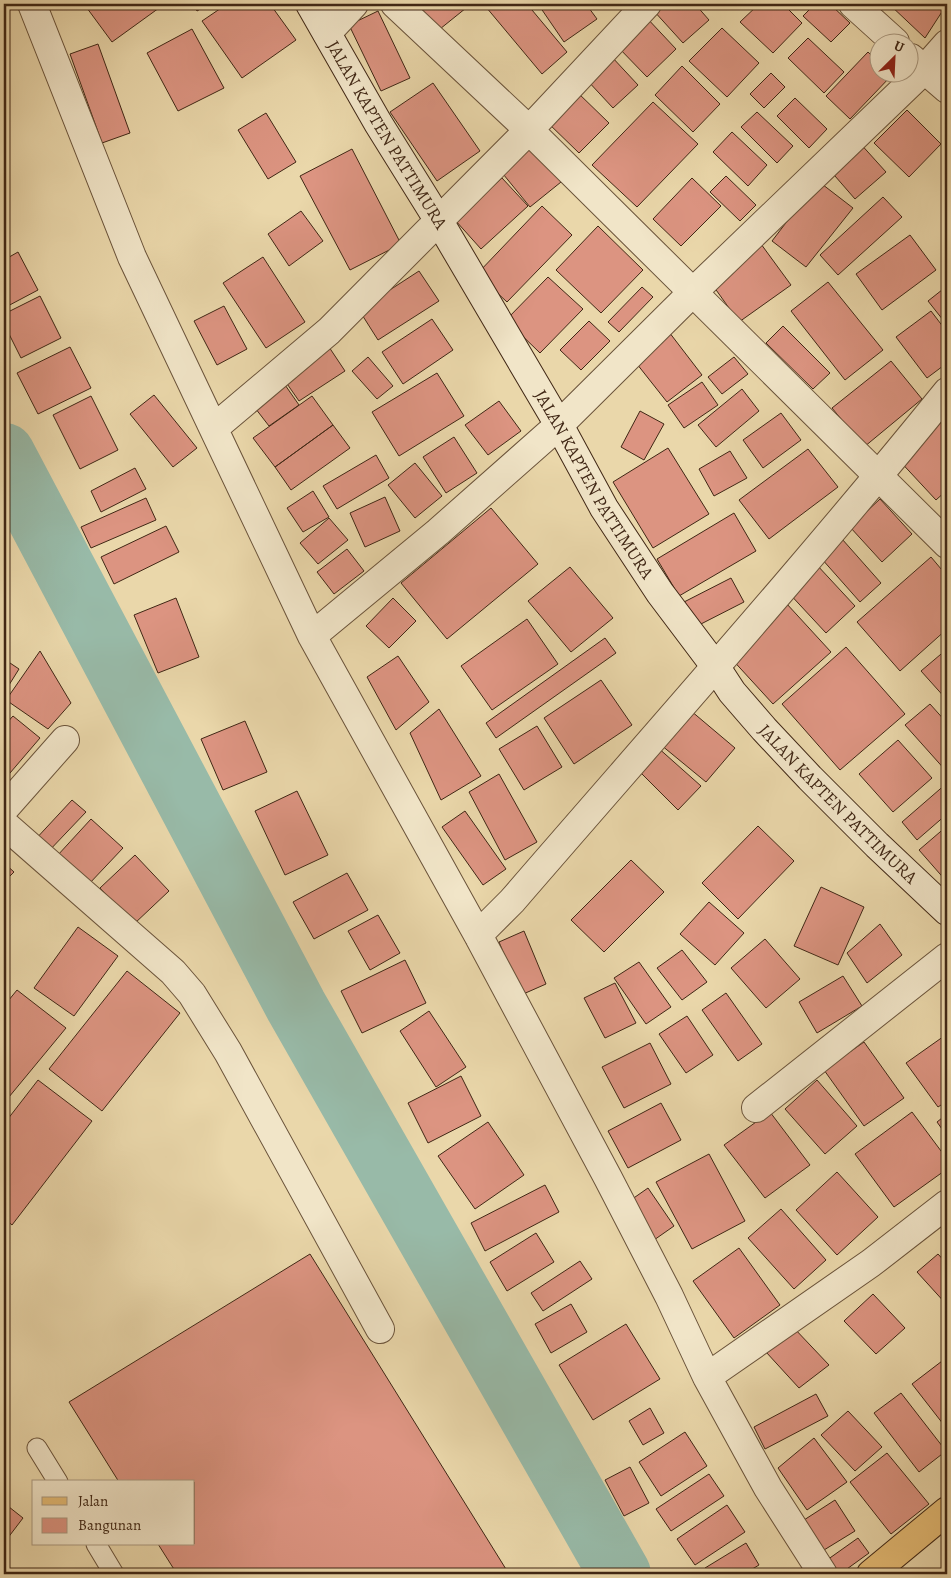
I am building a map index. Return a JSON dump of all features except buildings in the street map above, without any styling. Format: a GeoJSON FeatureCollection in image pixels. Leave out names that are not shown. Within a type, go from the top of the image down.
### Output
{"type":"FeatureCollection","features":[{"type":"Feature","properties":{"kind":"main road"},"geometry":{"type":"LineString","coordinates":[[871,1574],[947,1511]]}},
{"type":"Feature","properties":{"kind":"street"},"geometry":{"type":"LineString","coordinates":[[32,4],[132,257],[312,636],[478,935],[608,1178],[669,1296],[707,1377],[768,1488],[823,1574]]}},
{"type":"Feature","properties":{"kind":"street","name":"JALAN KAPTEN PATTIMURA"},"geometry":{"type":"LineString","coordinates":[[310,4],[378,123],[439,221],[559,425],[604,508],[660,593],[715,666],[732,692],[810,778],[947,911]]}},
{"type":"Feature","properties":{"kind":"street"},"geometry":{"type":"LineString","coordinates":[[327,33],[354,4]]}},
{"type":"Feature","properties":{"kind":"street"},"geometry":{"type":"LineString","coordinates":[[395,4],[529,130],[947,544]]}},
{"type":"Feature","properties":{"kind":"street"},"geometry":{"type":"LineString","coordinates":[[214,428],[329,330],[529,130],[647,4]]}},
{"type":"Feature","properties":{"kind":"street"},"geometry":{"type":"LineString","coordinates":[[853,4],[884,32]]}},
{"type":"Feature","properties":{"kind":"street"},"geometry":{"type":"LineString","coordinates":[[918,61],[947,44]]}},
{"type":"Feature","properties":{"kind":"street"},"geometry":{"type":"LineString","coordinates":[[918,64],[947,89]]}},
{"type":"Feature","properties":{"kind":"street"},"geometry":{"type":"LineString","coordinates":[[312,636],[438,532],[559,425],[693,292],[897,82]]}},
{"type":"Feature","properties":{"kind":"street"},"geometry":{"type":"LineString","coordinates":[[478,935],[512,901],[715,666],[879,476],[947,392]]}},
{"type":"Feature","properties":{"kind":"street"},"geometry":{"type":"LineString","coordinates":[[4,809],[65,740]]}},
{"type":"Feature","properties":{"kind":"street"},"geometry":{"type":"LineString","coordinates":[[4,824],[174,972],[192,994],[228,1052],[380,1329]]}},
{"type":"Feature","properties":{"kind":"street"},"geometry":{"type":"LineString","coordinates":[[756,1108],[947,957]]}},
{"type":"Feature","properties":{"kind":"street"},"geometry":{"type":"LineString","coordinates":[[707,1377],[871,1263],[947,1204]]}},
{"type":"Feature","properties":{"kind":"lane"},"geometry":{"type":"LineString","coordinates":[[37,1448],[57,1480]]}},
{"type":"Feature","properties":{"kind":"lane"},"geometry":{"type":"LineString","coordinates":[[97,1546],[114,1574]]}},
{"type":"Feature","properties":{"kind":"waterway"},"geometry":{"type":"LineString","coordinates":[[4,454],[296,1006],[620,1574]]}}]}
